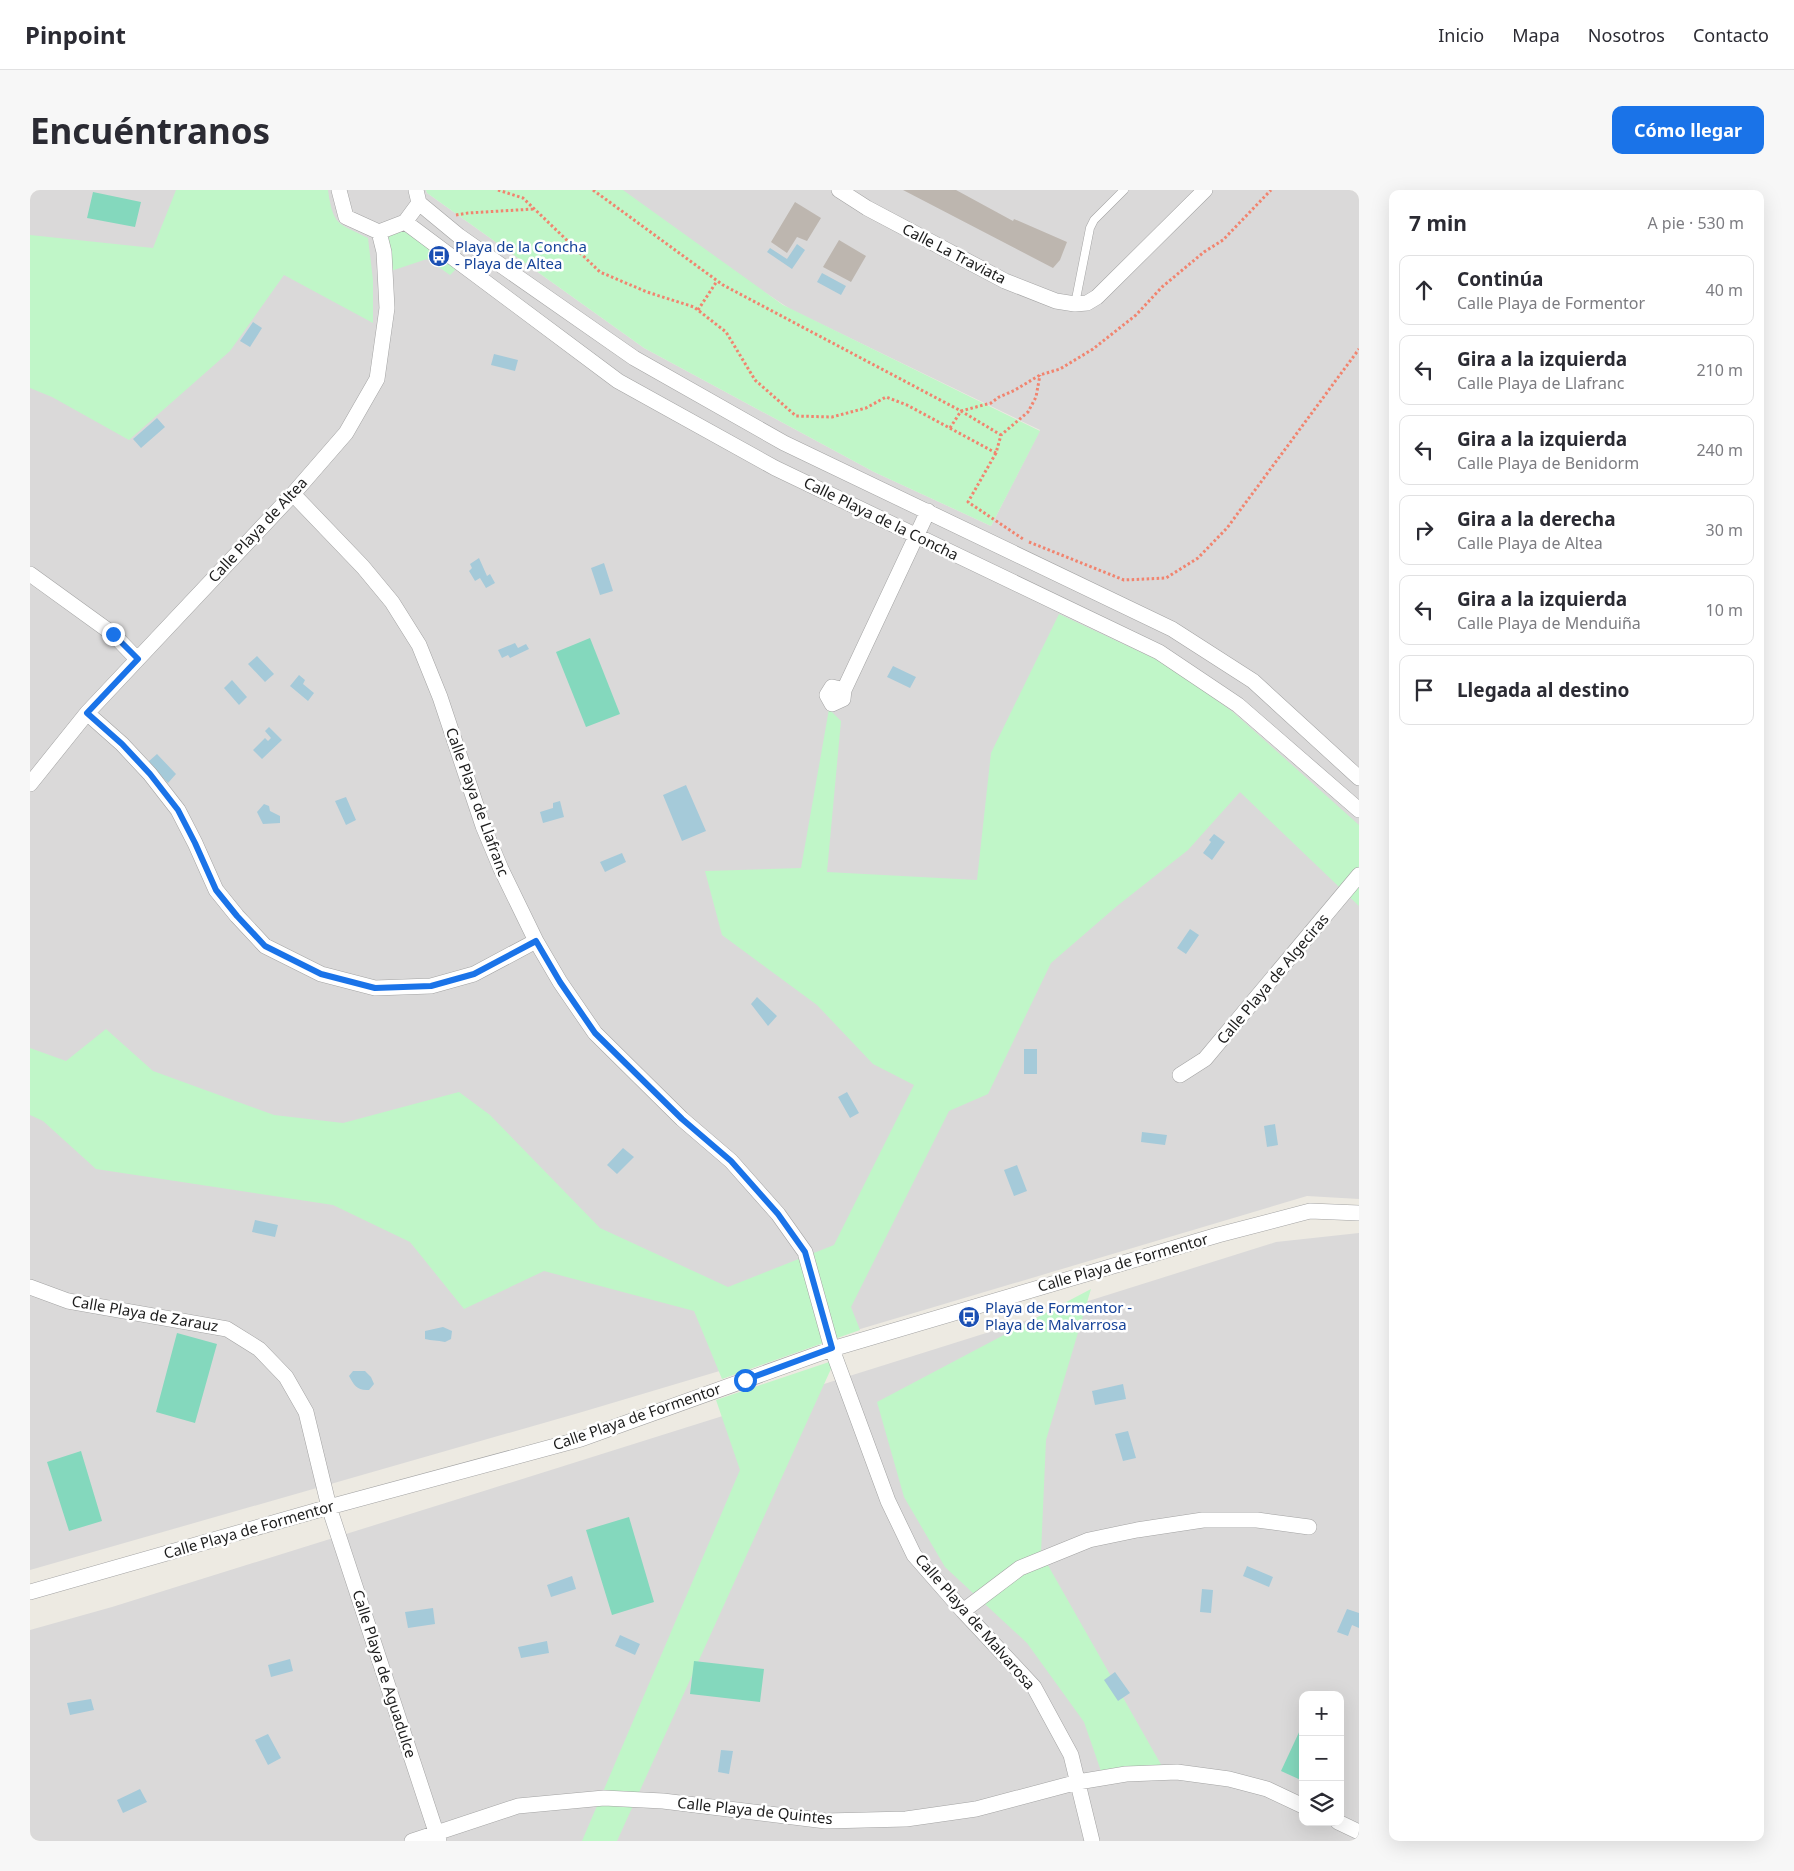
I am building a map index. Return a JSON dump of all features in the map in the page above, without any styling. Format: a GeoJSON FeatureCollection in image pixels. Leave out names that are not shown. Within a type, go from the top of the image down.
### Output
{"type":"FeatureCollection","features":[{"type":"Feature","properties":{"kind":"street"},"geometry":{"type":"LineString","coordinates":[[339,190],[346,216],[379,232],[405,222],[418,196]]}},
{"type":"Feature","properties":{"kind":"street","name":"Calle La Traviata"},"geometry":{"type":"LineString","coordinates":[[840,190],[867,208],[1004,281],[1056,301],[1075,304]]}},
{"type":"Feature","properties":{"kind":"street"},"geometry":{"type":"LineString","coordinates":[[1075,304],[1097,298],[1205,190]]}},
{"type":"Feature","properties":{"kind":"street","name":"Calle Playa de la Concha"},"geometry":{"type":"LineString","coordinates":[[418,196],[459,236],[634,358],[784,443],[1172,629],[1254,681],[1359,778]]}},
{"type":"Feature","properties":{"kind":"street","name":"Calle Playa de la Concha"},"geometry":{"type":"LineString","coordinates":[[405,222],[618,381],[775,468],[1159,652],[1238,704],[1359,810]]}},
{"type":"Feature","properties":{"kind":"street","name":"Calle Playa de Altea"},"geometry":{"type":"LineString","coordinates":[[30,784],[87,713],[293,494],[346,433],[377,380],[387,308],[384,252],[379,232]]}},
{"type":"Feature","properties":{"kind":"street","name":"Calle Playa de Llafranc"},"geometry":{"type":"LineString","coordinates":[[293,494],[363,567],[392,602],[418,645],[440,697],[500,869],[536,941],[560,982],[595,1033],[682,1119],[731,1161],[778,1214],[805,1252],[832,1348]]}},
{"type":"Feature","properties":{"kind":"street"},"geometry":{"type":"LineString","coordinates":[[844,690],[918,536],[928,511]]}},
{"type":"Feature","properties":{"kind":"street"},"geometry":{"type":"LineString","coordinates":[[30,574],[113,634],[138,659]]}},
{"type":"Feature","properties":{"kind":"street"},"geometry":{"type":"LineString","coordinates":[[87,713],[150,774],[172,803],[195,843],[216,890],[265,946],[321,974],[375,988],[431,986],[474,974],[536,941]]}},
{"type":"Feature","properties":{"kind":"street","name":"Calle Playa de Algeciras"},"geometry":{"type":"LineString","coordinates":[[1180,1075],[1206,1059],[1359,875]]}},
{"type":"Feature","properties":{"kind":"street","name":"Calle Playa de Formentor"},"geometry":{"type":"LineString","coordinates":[[30,1592],[581,1438],[832,1348],[1237,1230],[1310,1211],[1359,1213]]}},
{"type":"Feature","properties":{"kind":"street","name":"Calle Playa de Zarauz"},"geometry":{"type":"LineString","coordinates":[[30,1287],[68,1301],[226,1329],[259,1349],[286,1377],[306,1412],[329,1507]]}},
{"type":"Feature","properties":{"kind":"street","name":"Calle Playa de Malvarosa"},"geometry":{"type":"LineString","coordinates":[[832,1348],[888,1501],[914,1555],[1034,1687],[1071,1755],[1092,1841]]}},
{"type":"Feature","properties":{"kind":"street","name":"Calle Playa de Aguadulce"},"geometry":{"type":"LineString","coordinates":[[329,1507],[438,1836]]}},
{"type":"Feature","properties":{"kind":"street"},"geometry":{"type":"LineString","coordinates":[[964,1611],[1020,1568],[1089,1540],[1136,1530],[1203,1520],[1257,1520],[1309,1527]]}},
{"type":"Feature","properties":{"kind":"street","name":"Calle Playa de Quintes"},"geometry":{"type":"LineString","coordinates":[[412,1841],[438,1836],[518,1806],[604,1798],[664,1801],[826,1820],[906,1819],[976,1809],[1078,1782],[1126,1774],[1177,1772],[1229,1779],[1267,1789],[1299,1804]]}},
{"type":"Feature","properties":{"kind":"street"},"geometry":{"type":"LineString","coordinates":[[1344,1825],[1359,1832]]}},
{"type":"Feature","properties":{"kind":"lane"},"geometry":{"type":"LineString","coordinates":[[1075,304],[1090,228],[1094,220],[1124,190]]}},
{"type":"Feature","properties":{"kind":"path"},"geometry":{"type":"LineString","coordinates":[[498,190],[523,198],[600,272],[647,292],[698,310],[726,332],[755,380],[796,416],[832,417],[866,408],[886,397],[907,404],[996,453]]}},
{"type":"Feature","properties":{"kind":"path"},"geometry":{"type":"LineString","coordinates":[[594,190],[717,281],[961,411],[1001,435]]}},
{"type":"Feature","properties":{"kind":"path"},"geometry":{"type":"LineString","coordinates":[[950,428],[961,411],[991,403],[1040,375],[1060,368],[1093,349],[1128,321],[1162,287],[1204,252],[1223,240],[1271,190]]}},
{"type":"Feature","properties":{"kind":"path"},"geometry":{"type":"LineString","coordinates":[[450,216],[534,208]]}},
{"type":"Feature","properties":{"kind":"path"},"geometry":{"type":"LineString","coordinates":[[698,310],[717,281]]}},
{"type":"Feature","properties":{"kind":"path"},"geometry":{"type":"LineString","coordinates":[[1040,375],[1036,397],[1028,412],[1001,435],[996,453],[968,502],[1024,540],[1124,580],[1166,578],[1198,558],[1227,528],[1359,349]]}},
{"type":"Feature","properties":{"kind":"shaded area"},"geometry":{"type":"Polygon","coordinates":[[[30,190],[426,190],[427,193],[644,348],[874,472],[991,526],[1040,430],[790,309],[620,190],[1359,190],[1359,1199],[1307,1196],[582,1412],[30,1570],[30,190]]]}},
{"type":"Feature","properties":{"kind":"shaded area"},"geometry":{"type":"Polygon","coordinates":[[[1359,1233],[1359,1841],[30,1841],[30,1630],[112,1607],[1276,1242],[1359,1233]]]}},
{"type":"Feature","properties":{"kind":"green space"},"geometry":{"type":"Polygon","coordinates":[[[176,190],[328,190],[332,211],[339,222],[343,226],[368,238],[373,280],[373,323],[284,275],[230,351],[129,440],[52,397],[30,388],[30,235],[153,248],[176,190]]]}},
{"type":"Feature","properties":{"kind":"green space"},"geometry":{"type":"Polygon","coordinates":[[[426,190],[623,190],[783,305],[1040,431],[991,526],[874,472],[644,348],[427,193],[426,190]]]}},
{"type":"Feature","properties":{"kind":"green space"},"geometry":{"type":"Polygon","coordinates":[[[93,192],[141,202],[135,227],[87,218],[93,192]]]}},
{"type":"Feature","properties":{"kind":"green space"},"geometry":{"type":"Polygon","coordinates":[[[405,226],[457,268],[450,275],[427,259],[391,271],[385,235],[405,226]]]}},
{"type":"Feature","properties":{"kind":"green space"},"geometry":{"type":"Polygon","coordinates":[[[1059,614],[1166,664],[1233,712],[1359,825],[1359,906],[1240,792],[1188,850],[1117,906],[1051,963],[988,1094],[949,1111],[851,1307],[860,1330],[722,1379],[694,1311],[544,1271],[464,1309],[410,1242],[333,1205],[96,1169],[43,1121],[30,1115],[30,1048],[66,1061],[106,1029],[153,1071],[274,1115],[343,1123],[459,1092],[490,1115],[600,1228],[728,1287],[834,1245],[914,1085],[873,1064],[817,1005],[722,935],[705,871],[801,868],[829,709],[841,721],[827,872],[977,880],[991,753],[1059,614]]]}},
{"type":"Feature","properties":{"kind":"green space"},"geometry":{"type":"Polygon","coordinates":[[[590,638],[620,714],[586,727],[556,652],[590,638]]]}},
{"type":"Feature","properties":{"kind":"green space"},"geometry":{"type":"Polygon","coordinates":[[[1091,1289],[1046,1440],[1041,1553],[1163,1768],[1102,1774],[1084,1722],[1027,1643],[945,1567],[904,1497],[877,1402],[1091,1289]]]}},
{"type":"Feature","properties":{"kind":"green space"},"geometry":{"type":"Polygon","coordinates":[[[177,1333],[217,1344],[195,1423],[156,1412],[177,1333]]]}},
{"type":"Feature","properties":{"kind":"green space"},"geometry":{"type":"Polygon","coordinates":[[[835,1360],[617,1841],[582,1841],[740,1470],[716,1400],[835,1360]]]}},
{"type":"Feature","properties":{"kind":"green space"},"geometry":{"type":"Polygon","coordinates":[[[81,1451],[102,1521],[69,1531],[47,1462],[81,1451]]]}},
{"type":"Feature","properties":{"kind":"green space"},"geometry":{"type":"Polygon","coordinates":[[[629,1517],[654,1602],[612,1615],[586,1530],[629,1517]]]}},
{"type":"Feature","properties":{"kind":"green space"},"geometry":{"type":"Polygon","coordinates":[[[694,1661],[764,1669],[760,1702],[690,1694],[694,1661]]]}},
{"type":"Feature","properties":{"kind":"green space"},"geometry":{"type":"Polygon","coordinates":[[[1299,1732],[1299,1779],[1281,1771],[1299,1732]]]}},
{"type":"Feature","properties":{"kind":"water"},"geometry":{"type":"Polygon","coordinates":[[[797,244],[805,250],[792,269],[767,252],[770,248],[787,259],[797,244]]]}},
{"type":"Feature","properties":{"kind":"water"},"geometry":{"type":"Polygon","coordinates":[[[822,273],[846,286],[841,295],[817,282],[822,273]]]}},
{"type":"Feature","properties":{"kind":"water"},"geometry":{"type":"Polygon","coordinates":[[[253,322],[262,328],[250,347],[240,341],[253,322]]]}},
{"type":"Feature","properties":{"kind":"water"},"geometry":{"type":"Polygon","coordinates":[[[494,354],[518,360],[515,371],[491,365],[494,354]]]}},
{"type":"Feature","properties":{"kind":"water"},"geometry":{"type":"Polygon","coordinates":[[[157,418],[165,427],[141,448],[133,439],[157,418]]]}},
{"type":"Feature","properties":{"kind":"water"},"geometry":{"type":"Polygon","coordinates":[[[479,558],[487,576],[490,574],[495,583],[486,588],[480,578],[475,581],[469,571],[472,568],[470,564],[479,558]]]}},
{"type":"Feature","properties":{"kind":"water"},"geometry":{"type":"Polygon","coordinates":[[[604,563],[613,591],[600,595],[591,568],[604,563]]]}},
{"type":"Feature","properties":{"kind":"water"},"geometry":{"type":"Polygon","coordinates":[[[515,643],[518,648],[526,644],[529,649],[510,658],[508,655],[502,658],[498,650],[515,643]]]}},
{"type":"Feature","properties":{"kind":"water"},"geometry":{"type":"Polygon","coordinates":[[[257,656],[274,674],[265,682],[248,664],[257,656]]]}},
{"type":"Feature","properties":{"kind":"water"},"geometry":{"type":"Polygon","coordinates":[[[893,666],[916,677],[910,688],[887,677],[893,666]]]}},
{"type":"Feature","properties":{"kind":"water"},"geometry":{"type":"Polygon","coordinates":[[[299,675],[305,680],[303,684],[314,693],[308,701],[290,686],[299,675]]]}},
{"type":"Feature","properties":{"kind":"water"},"geometry":{"type":"Polygon","coordinates":[[[232,680],[247,697],[239,705],[224,688],[232,680]]]}},
{"type":"Feature","properties":{"kind":"water"},"geometry":{"type":"Polygon","coordinates":[[[269,727],[282,740],[262,759],[253,750],[265,738],[268,741],[271,738],[265,731],[269,727]]]}},
{"type":"Feature","properties":{"kind":"water"},"geometry":{"type":"Polygon","coordinates":[[[157,754],[176,774],[168,783],[148,762],[157,754]]]}},
{"type":"Feature","properties":{"kind":"water"},"geometry":{"type":"Polygon","coordinates":[[[686,785],[706,831],[682,841],[663,795],[686,785]]]}},
{"type":"Feature","properties":{"kind":"water"},"geometry":{"type":"Polygon","coordinates":[[[346,797],[356,820],[346,825],[335,801],[346,797]]]}},
{"type":"Feature","properties":{"kind":"water"},"geometry":{"type":"Polygon","coordinates":[[[560,801],[564,817],[543,823],[540,812],[553,808],[553,803],[560,801]]]}},
{"type":"Feature","properties":{"kind":"water"},"geometry":{"type":"Polygon","coordinates":[[[264,804],[269,806],[270,811],[280,816],[280,823],[263,824],[257,812],[264,804]]]}},
{"type":"Feature","properties":{"kind":"water"},"geometry":{"type":"Polygon","coordinates":[[[1214,834],[1225,842],[1212,860],[1203,853],[1214,834]]]}},
{"type":"Feature","properties":{"kind":"water"},"geometry":{"type":"Polygon","coordinates":[[[622,853],[626,862],[605,872],[600,862],[622,853]]]}},
{"type":"Feature","properties":{"kind":"water"},"geometry":{"type":"Polygon","coordinates":[[[1190,929],[1199,935],[1186,954],[1177,948],[1190,929]]]}},
{"type":"Feature","properties":{"kind":"water"},"geometry":{"type":"Polygon","coordinates":[[[757,997],[777,1016],[768,1026],[751,1004],[757,997]]]}},
{"type":"Feature","properties":{"kind":"water"},"geometry":{"type":"Polygon","coordinates":[[[1024,1049],[1037,1049],[1037,1074],[1024,1074],[1024,1049]]]}},
{"type":"Feature","properties":{"kind":"water"},"geometry":{"type":"Polygon","coordinates":[[[847,1092],[859,1113],[850,1118],[838,1097],[847,1092]]]}},
{"type":"Feature","properties":{"kind":"water"},"geometry":{"type":"Polygon","coordinates":[[[1275,1124],[1278,1145],[1267,1147],[1264,1126],[1275,1124]]]}},
{"type":"Feature","properties":{"kind":"water"},"geometry":{"type":"Polygon","coordinates":[[[1142,1132],[1167,1135],[1165,1145],[1141,1142],[1142,1132]]]}},
{"type":"Feature","properties":{"kind":"water"},"geometry":{"type":"Polygon","coordinates":[[[623,1148],[634,1157],[617,1174],[607,1165],[623,1148]]]}},
{"type":"Feature","properties":{"kind":"water"},"geometry":{"type":"Polygon","coordinates":[[[1017,1165],[1027,1191],[1014,1196],[1004,1170],[1017,1165]]]}},
{"type":"Feature","properties":{"kind":"water"},"geometry":{"type":"Polygon","coordinates":[[[255,1220],[278,1225],[275,1237],[252,1232],[255,1220]]]}},
{"type":"Feature","properties":{"kind":"water"},"geometry":{"type":"Polygon","coordinates":[[[443,1327],[452,1331],[451,1339],[445,1342],[425,1339],[425,1331],[443,1327]]]}},
{"type":"Feature","properties":{"kind":"water"},"geometry":{"type":"Polygon","coordinates":[[[353,1371],[365,1371],[371,1377],[374,1384],[369,1390],[362,1390],[354,1385],[349,1376],[353,1371]]]}},
{"type":"Feature","properties":{"kind":"water"},"geometry":{"type":"Polygon","coordinates":[[[1123,1384],[1126,1399],[1095,1405],[1092,1391],[1123,1384]]]}},
{"type":"Feature","properties":{"kind":"water"},"geometry":{"type":"Polygon","coordinates":[[[1128,1431],[1136,1458],[1123,1461],[1115,1434],[1128,1431]]]}},
{"type":"Feature","properties":{"kind":"water"},"geometry":{"type":"Polygon","coordinates":[[[1247,1566],[1273,1577],[1269,1587],[1243,1576],[1247,1566]]]}},
{"type":"Feature","properties":{"kind":"water"},"geometry":{"type":"Polygon","coordinates":[[[572,1576],[576,1589],[551,1597],[547,1585],[572,1576]]]}},
{"type":"Feature","properties":{"kind":"water"},"geometry":{"type":"Polygon","coordinates":[[[1202,1589],[1213,1590],[1211,1613],[1200,1612],[1202,1589]]]}},
{"type":"Feature","properties":{"kind":"water"},"geometry":{"type":"Polygon","coordinates":[[[433,1608],[435,1624],[408,1628],[405,1612],[433,1608]]]}},
{"type":"Feature","properties":{"kind":"water"},"geometry":{"type":"Polygon","coordinates":[[[1347,1609],[1359,1613],[1359,1628],[1352,1625],[1348,1636],[1337,1632],[1347,1609]]]}},
{"type":"Feature","properties":{"kind":"water"},"geometry":{"type":"Polygon","coordinates":[[[620,1635],[640,1644],[635,1655],[615,1646],[620,1635]]]}},
{"type":"Feature","properties":{"kind":"water"},"geometry":{"type":"Polygon","coordinates":[[[547,1641],[549,1653],[521,1658],[518,1647],[547,1641]]]}},
{"type":"Feature","properties":{"kind":"water"},"geometry":{"type":"Polygon","coordinates":[[[290,1659],[293,1671],[271,1677],[268,1665],[290,1659]]]}},
{"type":"Feature","properties":{"kind":"water"},"geometry":{"type":"Polygon","coordinates":[[[1115,1672],[1130,1693],[1118,1701],[1104,1680],[1115,1672]]]}},
{"type":"Feature","properties":{"kind":"water"},"geometry":{"type":"Polygon","coordinates":[[[91,1699],[94,1710],[70,1715],[67,1703],[91,1699]]]}},
{"type":"Feature","properties":{"kind":"water"},"geometry":{"type":"Polygon","coordinates":[[[268,1734],[281,1758],[268,1765],[255,1740],[268,1734]]]}},
{"type":"Feature","properties":{"kind":"water"},"geometry":{"type":"Polygon","coordinates":[[[721,1750],[733,1751],[729,1774],[718,1772],[721,1750]]]}},
{"type":"Feature","properties":{"kind":"water"},"geometry":{"type":"Polygon","coordinates":[[[140,1789],[147,1802],[123,1813],[117,1800],[140,1789]]]}},
{"type":"Feature","properties":{"kind":"building"},"geometry":{"type":"Polygon","coordinates":[[[903,190],[956,190],[1013,221],[1014,219],[1067,242],[1060,260],[1053,268],[903,190]]]}},
{"type":"Feature","properties":{"kind":"building"},"geometry":{"type":"Polygon","coordinates":[[[795,202],[821,218],[807,241],[797,237],[787,253],[771,242],[795,202]]]}},
{"type":"Feature","properties":{"kind":"building"},"geometry":{"type":"Polygon","coordinates":[[[839,240],[866,256],[851,282],[823,267],[839,240]]]}},
{"type":"Feature","properties":{"kind":"place","name":"Playa de la Concha - Playa de Altea"},"geometry":{"type":"Point","coordinates":[439,256]}},
{"type":"Feature","properties":{"kind":"place","name":"Playa de Formentor - Playa de Malvarrosa"},"geometry":{"type":"Point","coordinates":[969,1317]}},
{"type":"Feature","properties":{"kind":"route"},"geometry":{"type":"LineString","coordinates":[[113,634],[138,659],[87,713],[122,744],[150,774],[178,810],[216,890],[265,946],[321,974],[375,988],[431,986],[474,974],[536,941],[560,982],[595,1033],[682,1119],[731,1161],[778,1214],[805,1252],[832,1348],[745,1380]]}}]}
